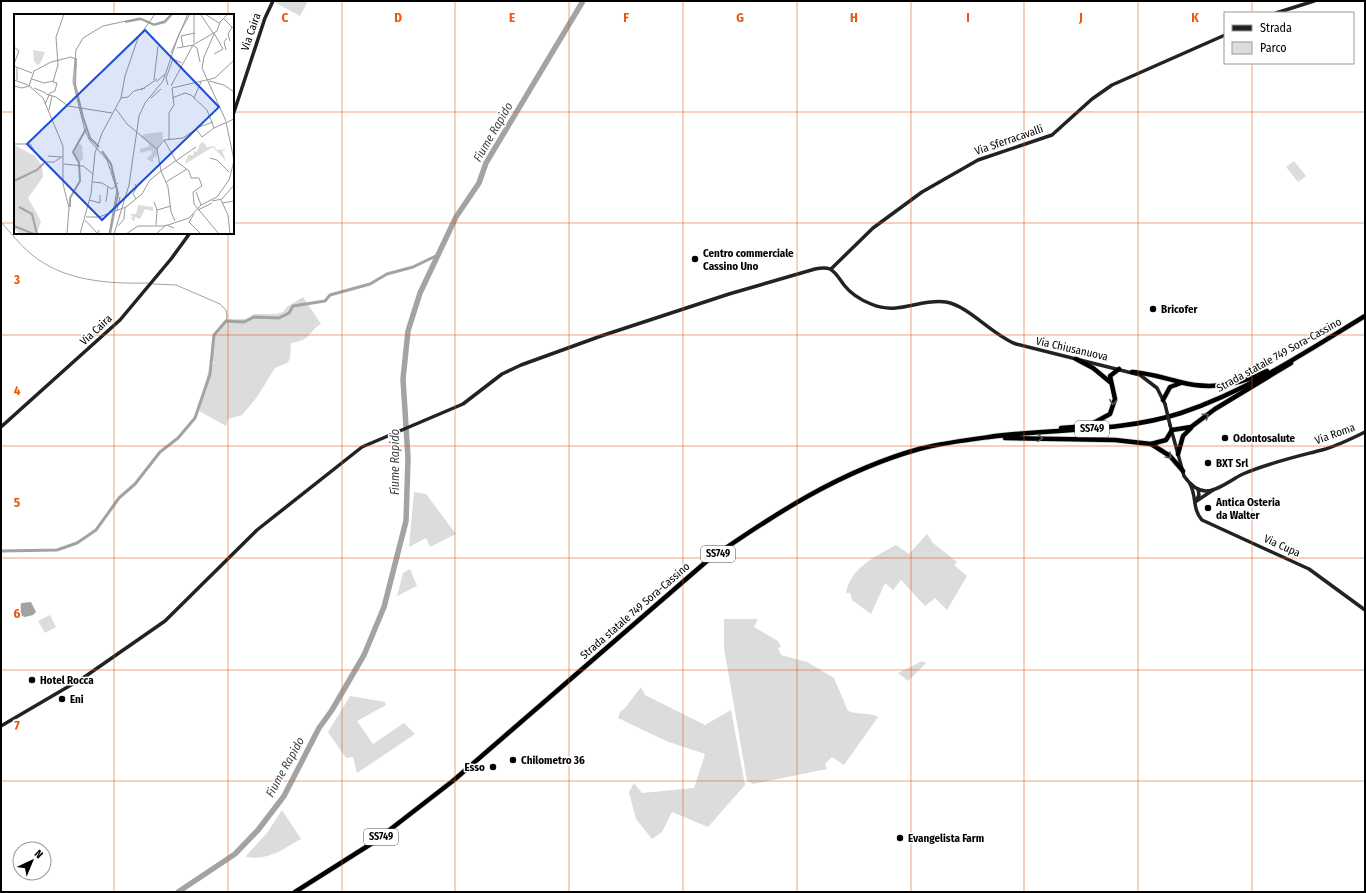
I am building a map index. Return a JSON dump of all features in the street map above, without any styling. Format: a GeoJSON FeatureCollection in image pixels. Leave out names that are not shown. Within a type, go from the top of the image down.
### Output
{"type":"FeatureCollection","features":[{"type":"Feature","properties":{"kind":"highway","name":"Strada statale 749 Sora-Cassino"},"geometry":{"type":"LineString","coordinates":[[295,892],[374,842],[454,780],[707,561],[749,532],[811,493],[862,468],[919,449],[973,439],[1014,434],[1114,427],[1145,422],[1180,413],[1215,401],[1245,386],[1365,316]]}},
{"type":"Feature","properties":{"kind":"highway"},"geometry":{"type":"LineString","coordinates":[[1132,372],[1209,387],[1236,382],[1265,372],[1306,351]]}},
{"type":"Feature","properties":{"kind":"highway"},"geometry":{"type":"LineString","coordinates":[[1178,454],[1183,436],[1191,427],[1215,409],[1281,370],[1306,351]]}},
{"type":"Feature","properties":{"kind":"highway"},"geometry":{"type":"LineString","coordinates":[[1076,359],[1093,368],[1110,382]]}},
{"type":"Feature","properties":{"kind":"highway"},"geometry":{"type":"LineString","coordinates":[[1014,434],[1027,431],[1088,426],[1100,421],[1110,414],[1114,406],[1115,399],[1110,382],[1110,376],[1119,369]]}},
{"type":"Feature","properties":{"kind":"highway"},"geometry":{"type":"LineString","coordinates":[[1164,402],[1170,387],[1181,382]]}},
{"type":"Feature","properties":{"kind":"highway"},"geometry":{"type":"LineString","coordinates":[[973,439],[1023,438],[1108,440],[1151,444],[1166,440],[1171,428],[1191,427]]}},
{"type":"Feature","properties":{"kind":"highway"},"geometry":{"type":"LineString","coordinates":[[1151,444],[1170,456],[1183,471]]}},
{"type":"Feature","properties":{"kind":"main road","name":"Via Caira"},"geometry":{"type":"LineString","coordinates":[[234,112],[265,18],[273,1]]}},
{"type":"Feature","properties":{"kind":"main road"},"geometry":{"type":"LineString","coordinates":[[1279,12],[1314,1]]}},
{"type":"Feature","properties":{"kind":"main road","name":"Via Sferracavalli"},"geometry":{"type":"LineString","coordinates":[[831,270],[874,228],[922,192],[978,160],[1052,135],[1092,99],[1112,84],[1224,35]]}},
{"type":"Feature","properties":{"kind":"main road","name":"Via Caira"},"geometry":{"type":"LineString","coordinates":[[1,427],[120,320],[171,259],[189,234]]}},
{"type":"Feature","properties":{"kind":"main road"},"geometry":{"type":"LineString","coordinates":[[1,726],[83,678],[148,633],[177,610],[261,526],[358,450],[463,404],[502,374],[521,365],[601,336],[747,288],[815,269],[824,268],[831,270]]}},
{"type":"Feature","properties":{"kind":"main road","name":"Via Chiusanuova"},"geometry":{"type":"LineString","coordinates":[[831,270],[852,293],[879,307],[895,309],[930,302],[946,302],[970,314],[1003,339],[1030,348],[1132,372],[1152,383],[1164,402],[1183,471]]}},
{"type":"Feature","properties":{"kind":"main road","name":"Via Roma"},"geometry":{"type":"LineString","coordinates":[[1198,489],[1205,491],[1215,489],[1256,469],[1300,454],[1331,447],[1365,432]]}},
{"type":"Feature","properties":{"kind":"main road","name":"Via Cupa"},"geometry":{"type":"LineString","coordinates":[[1183,471],[1194,492],[1196,512],[1207,523],[1309,568],[1365,610]]}},
{"type":"Feature","properties":{"kind":"main road"},"geometry":{"type":"LineString","coordinates":[[1189,483],[1198,489],[1199,495],[1195,502]]}},
{"type":"Feature","properties":{"kind":"main road"},"geometry":{"type":"LineString","coordinates":[[1195,502],[1215,489]]}},
{"type":"Feature","properties":{"kind":"green space"},"geometry":{"type":"Polygon","coordinates":[[[277,1],[308,1],[300,16],[276,3],[277,1]]]}},
{"type":"Feature","properties":{"kind":"green space"},"geometry":{"type":"Polygon","coordinates":[[[1294,161],[1306,176],[1298,182],[1286,167],[1294,161]]]}},
{"type":"Feature","properties":{"kind":"green space"},"geometry":{"type":"Polygon","coordinates":[[[303,297],[321,324],[303,340],[291,343],[290,359],[287,363],[275,368],[257,397],[242,415],[228,419],[226,426],[199,411],[209,369],[214,363],[211,350],[213,339],[224,324],[229,319],[246,319],[254,314],[276,314],[283,312],[287,307],[303,297]]]}},
{"type":"Feature","properties":{"kind":"green space"},"geometry":{"type":"Polygon","coordinates":[[[414,492],[426,494],[456,534],[430,547],[426,538],[409,547],[414,492]]]}},
{"type":"Feature","properties":{"kind":"green space"},"geometry":{"type":"Polygon","coordinates":[[[927,534],[933,543],[957,562],[954,565],[967,576],[947,610],[935,598],[925,606],[901,580],[893,590],[885,583],[871,614],[852,600],[850,593],[846,593],[848,584],[853,576],[872,558],[896,545],[909,554],[927,534]]]}},
{"type":"Feature","properties":{"kind":"green space"},"geometry":{"type":"Polygon","coordinates":[[[410,569],[417,586],[397,596],[403,573],[410,569]]]}},
{"type":"Feature","properties":{"kind":"green space"},"geometry":{"type":"Polygon","coordinates":[[[50,615],[56,627],[45,633],[38,621],[50,615]]]}},
{"type":"Feature","properties":{"kind":"green space"},"geometry":{"type":"Polygon","coordinates":[[[724,619],[758,619],[754,627],[778,641],[781,647],[778,648],[781,655],[807,662],[834,678],[848,711],[875,715],[878,717],[844,765],[832,757],[825,764],[827,769],[753,784],[747,781],[724,648],[724,619]]]}},
{"type":"Feature","properties":{"kind":"green space"},"geometry":{"type":"Polygon","coordinates":[[[922,661],[926,663],[908,681],[898,673],[922,661]]]}},
{"type":"Feature","properties":{"kind":"green space"},"geometry":{"type":"Polygon","coordinates":[[[641,687],[645,695],[705,725],[731,710],[745,785],[708,827],[672,812],[662,832],[652,839],[636,819],[629,792],[634,783],[642,793],[694,788],[705,754],[666,741],[618,718],[620,712],[625,708],[641,687]]]}},
{"type":"Feature","properties":{"kind":"green space"},"geometry":{"type":"Polygon","coordinates":[[[350,696],[385,702],[386,705],[357,721],[373,744],[404,723],[415,734],[357,773],[353,757],[346,758],[328,732],[350,696]]]}},
{"type":"Feature","properties":{"kind":"green space"},"geometry":{"type":"Polygon","coordinates":[[[282,810],[301,839],[269,856],[255,858],[247,857],[246,856],[267,833],[282,810]]]}},
{"type":"Feature","properties":{"kind":"shaded area"},"geometry":{"type":"Polygon","coordinates":[[[31,602],[36,612],[33,615],[25,617],[20,615],[21,603],[31,602]]]}},
{"type":"Feature","properties":{"kind":"waterway","name":"Fiume Rapido"},"geometry":{"type":"LineString","coordinates":[[178,892],[235,854],[258,830],[284,796],[319,728],[332,710],[364,655],[384,607],[406,521],[408,458],[403,379],[408,331],[420,293],[456,217],[479,183],[486,163],[583,1]]}},
{"type":"Feature","properties":{"kind":"waterway"},"geometry":{"type":"LineString","coordinates":[[1,222],[19,243],[31,254],[57,270],[86,279],[117,283],[148,283]]}},
{"type":"Feature","properties":{"kind":"waterway"},"geometry":{"type":"LineString","coordinates":[[1,551],[57,550],[77,543],[96,530],[119,498],[135,484],[160,452],[178,438],[195,418],[210,374],[214,335],[226,321],[244,322],[254,317],[279,318],[289,313],[293,306],[325,301],[330,295],[370,284],[387,274],[413,267],[438,255]]}},
{"type":"Feature","properties":{"kind":"waterway"},"geometry":{"type":"LineString","coordinates":[[153,284],[176,285],[220,304],[226,310],[226,321]]}},
{"type":"Feature","properties":{"kind":"place","name":"Centro commerciale Cassino Uno"},"geometry":{"type":"Point","coordinates":[695,259]}},
{"type":"Feature","properties":{"kind":"place","name":"Bricofer"},"geometry":{"type":"Point","coordinates":[1153,309]}},
{"type":"Feature","properties":{"kind":"place","name":"Odontosalute"},"geometry":{"type":"Point","coordinates":[1225,438]}},
{"type":"Feature","properties":{"kind":"place","name":"BXT Srl"},"geometry":{"type":"Point","coordinates":[1208,463]}},
{"type":"Feature","properties":{"kind":"place","name":"Antica Osteria da Walter"},"geometry":{"type":"Point","coordinates":[1208,508]}},
{"type":"Feature","properties":{"kind":"place","name":"Hotel Rocca"},"geometry":{"type":"Point","coordinates":[32,680]}},
{"type":"Feature","properties":{"kind":"place","name":"Eni"},"geometry":{"type":"Point","coordinates":[62,699]}},
{"type":"Feature","properties":{"kind":"place","name":"Chilometro 36"},"geometry":{"type":"Point","coordinates":[513,760]}},
{"type":"Feature","properties":{"kind":"place","name":"Esso"},"geometry":{"type":"Point","coordinates":[493,767]}},
{"type":"Feature","properties":{"kind":"place","name":"Evangelista Farm"},"geometry":{"type":"Point","coordinates":[900,838]}}]}
